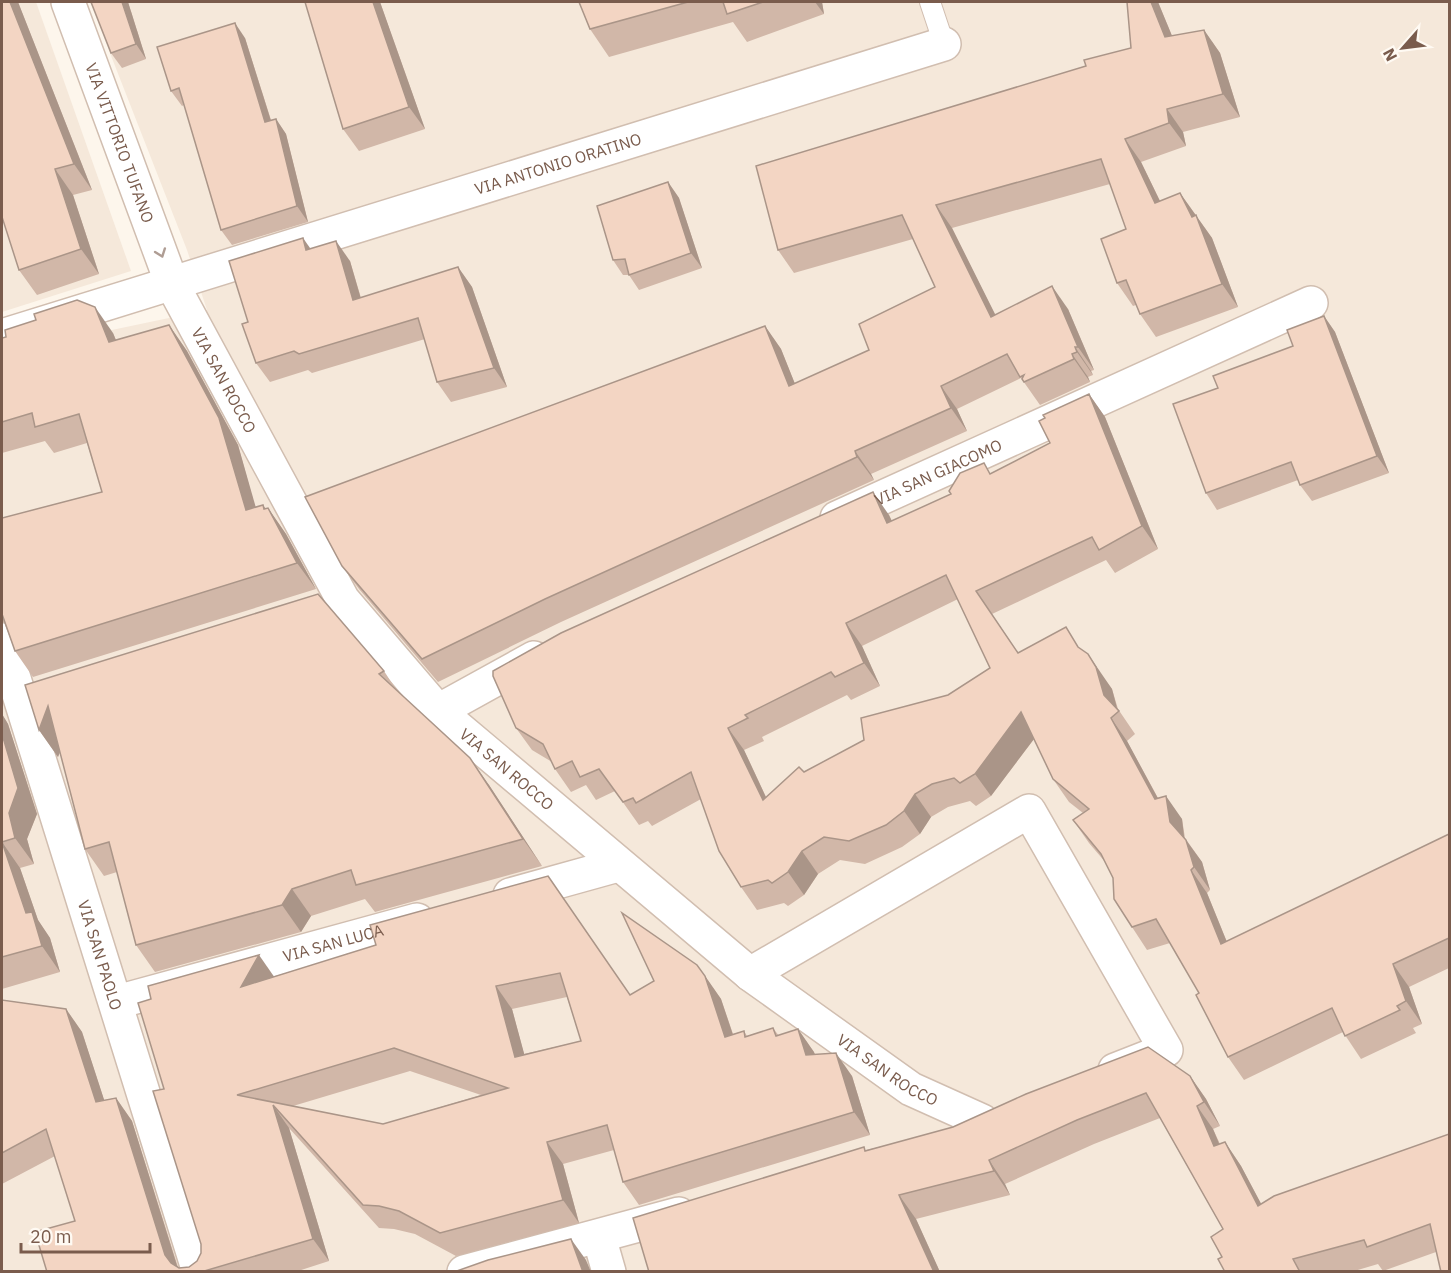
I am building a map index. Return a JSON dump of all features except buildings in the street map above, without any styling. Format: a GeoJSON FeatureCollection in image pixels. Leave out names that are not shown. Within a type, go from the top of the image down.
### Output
{"type":"FeatureCollection","features":[{"type":"Feature","properties":{"kind":"street","name":"VIA VITTORIO TUFANO"},"geometry":{"type":"LineString","coordinates":[[68,2],[172,284]]}},
{"type":"Feature","properties":{"kind":"street","name":"VIA ANTONIO ORATINO"},"geometry":{"type":"LineString","coordinates":[[2,336],[944,44]]}},
{"type":"Feature","properties":{"kind":"street","name":"VIA SAN ROCCO"},"geometry":{"type":"LineString","coordinates":[[172,284],[343,600],[438,711],[750,974],[911,1089],[982,1121]]}},
{"type":"Feature","properties":{"kind":"street","name":"VIA SAN GIACOMO"},"geometry":{"type":"LineString","coordinates":[[809,531],[1311,303]]}},
{"type":"Feature","properties":{"kind":"street"},"geometry":{"type":"LineString","coordinates":[[310,610],[343,600]]}},
{"type":"Feature","properties":{"kind":"street","name":"VIA SAN PAOLO"},"geometry":{"type":"LineString","coordinates":[[2,640],[11,703],[117,1002],[199,1272]]}},
{"type":"Feature","properties":{"kind":"street"},"geometry":{"type":"LineString","coordinates":[[438,711],[559,645]]}},
{"type":"Feature","properties":{"kind":"street"},"geometry":{"type":"LineString","coordinates":[[11,703],[53,690]]}},
{"type":"Feature","properties":{"kind":"street"},"geometry":{"type":"LineString","coordinates":[[750,974],[1029,811],[1166,1050],[1090,1080]]}},
{"type":"Feature","properties":{"kind":"street"},"geometry":{"type":"LineString","coordinates":[[481,903],[618,865]]}},
{"type":"Feature","properties":{"kind":"street","name":"VIA SAN LUCA"},"geometry":{"type":"LineString","coordinates":[[117,1002],[447,912]]}},
{"type":"Feature","properties":{"kind":"street"},"geometry":{"type":"LineString","coordinates":[[938,1135],[1015,1109]]}},
{"type":"Feature","properties":{"kind":"street"},"geometry":{"type":"LineString","coordinates":[[465,1272],[702,1207]]}},
{"type":"Feature","properties":{"kind":"street"},"geometry":{"type":"LineString","coordinates":[[599,1237],[609,1272]]}},
{"type":"Feature","properties":{"kind":"lane"},"geometry":{"type":"LineString","coordinates":[[930,2],[944,44]]}},
{"type":"Feature","properties":{"kind":"shaded area"},"geometry":{"type":"Polygon","coordinates":[[[2,2],[36,2],[131,271],[2,312],[2,2]]]}},
{"type":"Feature","properties":{"kind":"shaded area"},"geometry":{"type":"Polygon","coordinates":[[[90,2],[1449,2],[1449,1271],[2,1272],[2,362],[107,331],[207,310],[187,250],[90,2]]]}}]}
